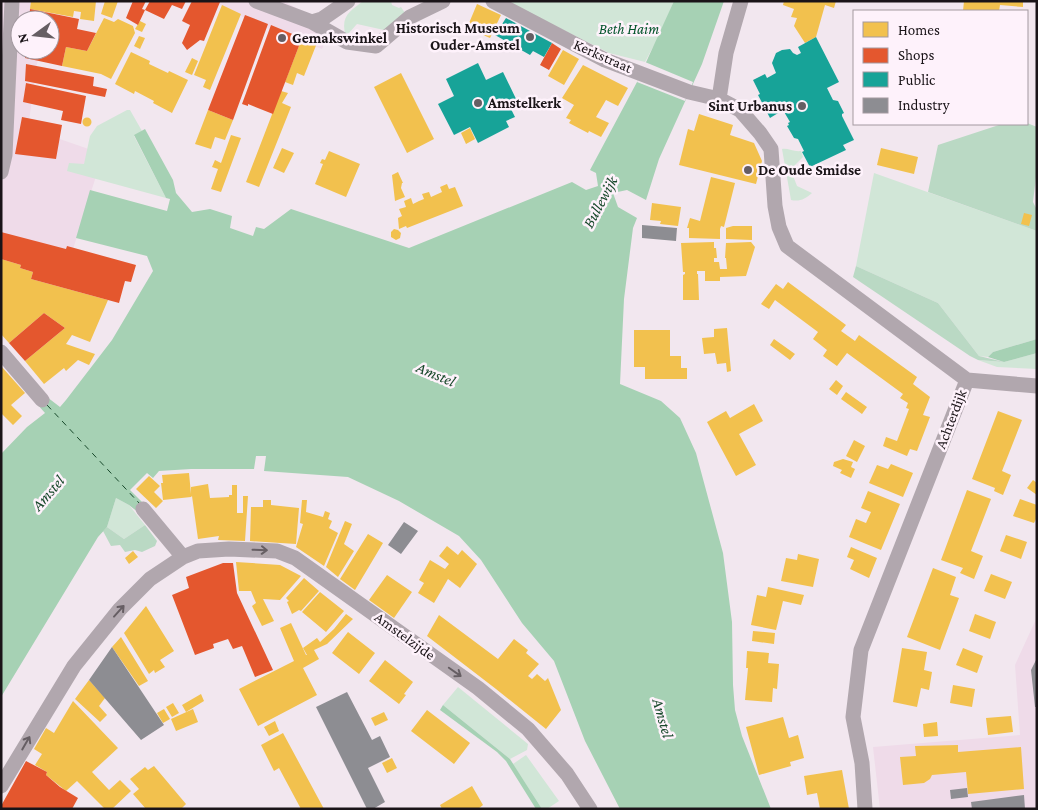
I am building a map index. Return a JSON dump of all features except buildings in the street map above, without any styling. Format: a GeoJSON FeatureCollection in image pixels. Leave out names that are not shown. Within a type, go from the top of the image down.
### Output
{"type":"FeatureCollection","features":[{"type":"Feature","properties":{"kind":"street"},"geometry":{"type":"LineString","coordinates":[[1,172],[5,155],[12,1]]}},
{"type":"Feature","properties":{"kind":"street"},"geometry":{"type":"LineString","coordinates":[[256,1],[312,22],[347,42],[376,46],[410,17],[443,1]]}},
{"type":"Feature","properties":{"kind":"street"},"geometry":{"type":"LineString","coordinates":[[312,22],[322,19],[348,1]]}},
{"type":"Feature","properties":{"kind":"street","name":"Kerkstraat"},"geometry":{"type":"LineString","coordinates":[[493,1],[605,60],[641,72],[689,92],[719,99]]}},
{"type":"Feature","properties":{"kind":"street"},"geometry":{"type":"LineString","coordinates":[[719,99],[726,53],[741,1]]}},
{"type":"Feature","properties":{"kind":"street","name":"Achterdijk"},"geometry":{"type":"LineString","coordinates":[[719,99],[740,110],[771,149],[775,206],[779,227],[787,246],[967,380],[860,650],[853,717],[862,763],[865,809]]}},
{"type":"Feature","properties":{"kind":"street"},"geometry":{"type":"LineString","coordinates":[[1,352],[42,400]]}},
{"type":"Feature","properties":{"kind":"street"},"geometry":{"type":"LineString","coordinates":[[967,380],[1037,386]]}},
{"type":"Feature","properties":{"kind":"street"},"geometry":{"type":"LineString","coordinates":[[144,508],[183,557]]}},
{"type":"Feature","properties":{"kind":"street","name":"Amstelzijde"},"geometry":{"type":"LineString","coordinates":[[1,786],[74,666],[120,610],[150,579],[183,557],[198,551],[229,549],[277,551],[296,558],[478,688],[528,729],[567,774],[589,806]]}},
{"type":"Feature","properties":{"kind":"shaded area"},"geometry":{"type":"Polygon","coordinates":[[[1,1],[46,1],[45,10],[10,10],[10,60],[38,60],[28,128],[103,154],[63,281],[1,256],[1,1]]]}},
{"type":"Feature","properties":{"kind":"shaded area"},"geometry":{"type":"Polygon","coordinates":[[[213,1],[283,1],[332,26],[322,49],[252,22],[213,1]]]}},
{"type":"Feature","properties":{"kind":"shaded area"},"geometry":{"type":"Polygon","coordinates":[[[1028,123],[1037,127],[1037,169],[1033,202],[1037,210],[1037,231],[928,192],[938,145],[999,125],[1028,125],[1028,123]]]}},
{"type":"Feature","properties":{"kind":"shaded area"},"geometry":{"type":"Polygon","coordinates":[[[856,266],[938,303],[979,356],[1004,362],[978,360],[970,356],[853,277],[856,266]]]}},
{"type":"Feature","properties":{"kind":"shaded area"},"geometry":{"type":"Polygon","coordinates":[[[145,525],[157,541],[155,546],[142,552],[135,550],[125,552],[120,545],[111,546],[103,531],[107,527],[124,539],[145,525]]]}},
{"type":"Feature","properties":{"kind":"shaded area"},"geometry":{"type":"Polygon","coordinates":[[[1037,617],[1037,809],[880,809],[873,747],[1020,735],[1015,665],[1037,617]]]}},
{"type":"Feature","properties":{"kind":"green space"},"geometry":{"type":"Polygon","coordinates":[[[363,1],[391,1],[392,5],[401,7],[407,16],[384,30],[357,24],[348,34],[345,33],[344,22],[348,14],[363,1]]]}},
{"type":"Feature","properties":{"kind":"green space","name":"Beth Haim"},"geometry":{"type":"Polygon","coordinates":[[[506,1],[674,1],[661,32],[645,62],[609,53],[506,1]]]}},
{"type":"Feature","properties":{"kind":"green space"},"geometry":{"type":"Polygon","coordinates":[[[130,110],[142,131],[134,136],[166,198],[67,171],[69,163],[84,164],[90,136],[97,126],[130,110]]]}},
{"type":"Feature","properties":{"kind":"green space"},"geometry":{"type":"Polygon","coordinates":[[[782,149],[801,151],[803,157],[795,165],[792,173],[797,186],[812,193],[802,200],[791,200],[782,149]]]}},
{"type":"Feature","properties":{"kind":"green space"},"geometry":{"type":"Polygon","coordinates":[[[874,173],[1037,231],[1037,339],[993,352],[988,357],[979,356],[938,303],[856,266],[874,173]]]}},
{"type":"Feature","properties":{"kind":"green space"},"geometry":{"type":"Polygon","coordinates":[[[1037,353],[1037,369],[997,367],[978,360],[1004,362],[1037,353]]]}},
{"type":"Feature","properties":{"kind":"green space"},"geometry":{"type":"Polygon","coordinates":[[[116,498],[129,505],[145,525],[124,539],[107,527],[116,498]]]}},
{"type":"Feature","properties":{"kind":"green space"},"geometry":{"type":"Polygon","coordinates":[[[458,687],[528,744],[527,750],[510,759],[443,705],[458,687]]]}},
{"type":"Feature","properties":{"kind":"green space"},"geometry":{"type":"Polygon","coordinates":[[[526,755],[559,801],[547,809],[542,809],[513,764],[526,755]]]}},
{"type":"Feature","properties":{"kind":"water"},"geometry":{"type":"Polygon","coordinates":[[[674,1],[724,1],[702,64],[659,159],[646,200],[627,190],[613,193],[618,207],[637,218],[633,228],[624,299],[620,384],[661,401],[680,418],[696,453],[723,553],[732,622],[735,710],[742,736],[771,809],[620,809],[585,741],[554,661],[522,623],[481,560],[459,536],[399,501],[348,477],[264,471],[266,456],[256,456],[254,469],[159,471],[153,478],[147,473],[130,490],[146,506],[139,513],[116,498],[107,527],[98,537],[1,697],[1,454],[27,427],[45,413],[37,404],[47,397],[60,407],[66,400],[112,340],[153,271],[147,256],[76,238],[90,190],[167,211],[170,199],[166,198],[134,135],[145,129],[173,180],[176,193],[192,212],[210,209],[232,216],[230,228],[253,236],[256,227],[264,229],[291,209],[409,248],[572,182],[586,190],[598,186],[596,173],[590,170],[637,82],[674,1]]]}},
{"type":"Feature","properties":{"kind":"water"},"geometry":{"type":"Polygon","coordinates":[[[1037,339],[1037,353],[1004,362],[988,357],[993,352],[1037,339]]]}},
{"type":"Feature","properties":{"kind":"water"},"geometry":{"type":"Polygon","coordinates":[[[443,705],[510,759],[542,809],[536,809],[506,761],[497,752],[440,710],[443,705]]]}},
{"type":"Feature","properties":{"kind":"pier"},"geometry":{"type":"Polygon","coordinates":[[[645,62],[693,82],[685,101],[637,82],[645,62]]]}},
{"type":"Feature","properties":{"kind":"ferry route"},"geometry":{"type":"LineString","coordinates":[[47,405],[140,504]]}},
{"type":"Feature","properties":{"kind":"place","name":"Historisch Museum Ouder-Amstel"},"geometry":{"type":"Point","coordinates":[530,37]}},
{"type":"Feature","properties":{"kind":"place","name":"Gemakswinkel"},"geometry":{"type":"Point","coordinates":[282,38]}},
{"type":"Feature","properties":{"kind":"place","name":"Amstelkerk"},"geometry":{"type":"Point","coordinates":[478,103]}},
{"type":"Feature","properties":{"kind":"place","name":"Sint Urbanus"},"geometry":{"type":"Point","coordinates":[802,106]}},
{"type":"Feature","properties":{"kind":"place","name":"De Oude Smidse"},"geometry":{"type":"Point","coordinates":[748,170]}},
{"type":"Feature","properties":{"kind":"water label","name":"Bullewijk"},"geometry":{"type":"Point","coordinates":[600,202]}},
{"type":"Feature","properties":{"kind":"water label","name":"Amstel"},"geometry":{"type":"Point","coordinates":[436,374]}},
{"type":"Feature","properties":{"kind":"water label","name":"Amstel"},"geometry":{"type":"Point","coordinates":[48,493]}},
{"type":"Feature","properties":{"kind":"water label","name":"Amstel"},"geometry":{"type":"Point","coordinates":[663,718]}}]}
